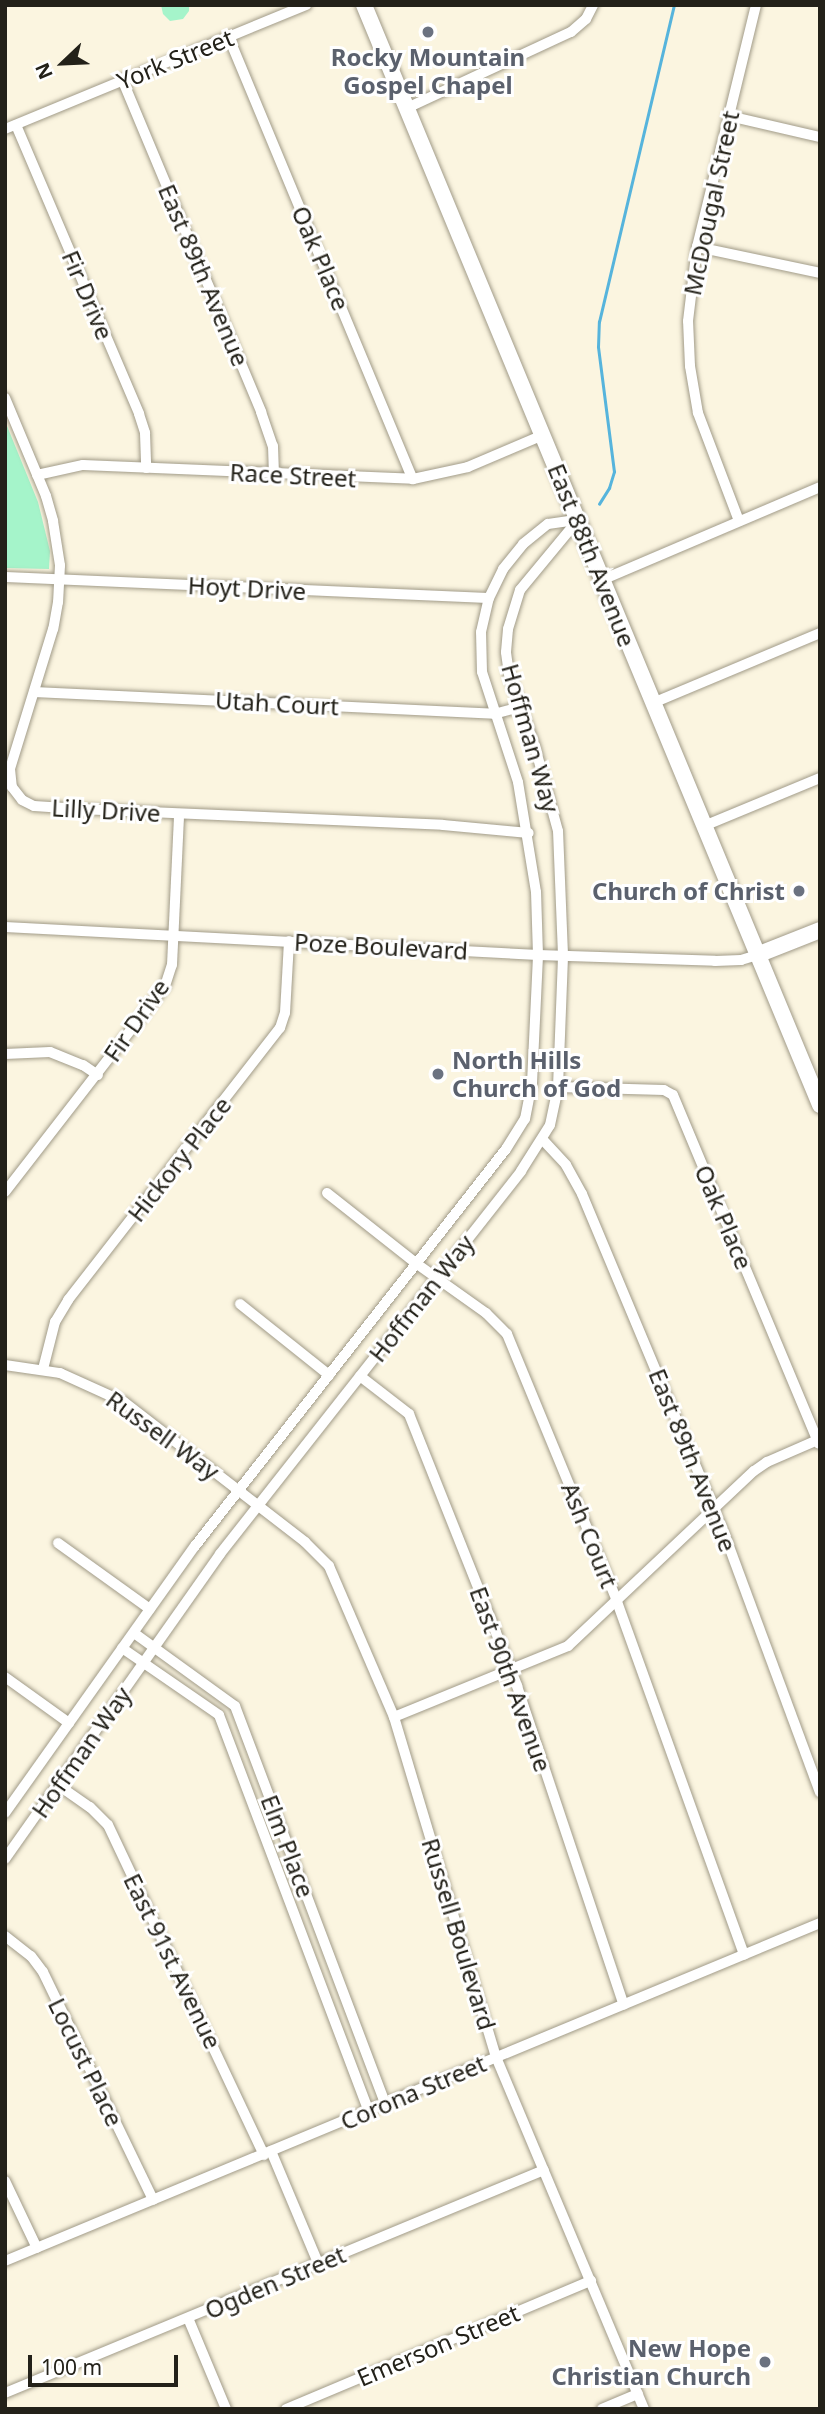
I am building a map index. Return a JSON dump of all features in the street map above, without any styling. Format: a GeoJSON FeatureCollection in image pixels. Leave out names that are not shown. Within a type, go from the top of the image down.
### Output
{"type":"FeatureCollection","features":[{"type":"Feature","properties":{"kind":"main road","name":"East 88th Avenue"},"geometry":{"type":"LineString","coordinates":[[364,5],[757,955],[816,1083],[820,1105]]}},
{"type":"Feature","properties":{"kind":"main road"},"geometry":{"type":"LineString","coordinates":[[757,955],[820,930]]}},
{"type":"Feature","properties":{"kind":"street","name":"York Street"},"geometry":{"type":"LineString","coordinates":[[11,127],[306,5]]}},
{"type":"Feature","properties":{"kind":"street"},"geometry":{"type":"LineString","coordinates":[[407,108],[571,32],[586,19],[593,5]]}},
{"type":"Feature","properties":{"kind":"street","name":"McDougal Street"},"geometry":{"type":"LineString","coordinates":[[739,521],[705,438],[692,381],[688,320],[697,247],[755,5]]}},
{"type":"Feature","properties":{"kind":"street","name":"Oak Place"},"geometry":{"type":"LineString","coordinates":[[229,38],[413,479]]}},
{"type":"Feature","properties":{"kind":"street","name":"East 89th Avenue"},"geometry":{"type":"LineString","coordinates":[[122,79],[261,412],[273,446],[274,474]]}},
{"type":"Feature","properties":{"kind":"street"},"geometry":{"type":"LineString","coordinates":[[729,116],[820,137]]}},
{"type":"Feature","properties":{"kind":"street","name":"Fir Drive"},"geometry":{"type":"LineString","coordinates":[[11,127],[139,414],[145,433],[146,468]]}},
{"type":"Feature","properties":{"kind":"street"},"geometry":{"type":"LineString","coordinates":[[697,247],[820,273]]}},
{"type":"Feature","properties":{"kind":"street","name":"Lilly Drive"},"geometry":{"type":"LineString","coordinates":[[6,400],[53,520],[60,579],[53,629],[10,769],[12,787],[22,800],[34,806],[443,825],[529,834]]}},
{"type":"Feature","properties":{"kind":"street","name":"Race Street"},"geometry":{"type":"LineString","coordinates":[[37,475],[83,465],[413,479],[468,467],[543,435]]}},
{"type":"Feature","properties":{"kind":"street"},"geometry":{"type":"LineString","coordinates":[[603,580],[820,487]]}},
{"type":"Feature","properties":{"kind":"street","name":"Hoffman Way"},"geometry":{"type":"LineString","coordinates":[[5,1813],[237,1491],[506,1149],[528,1112],[538,955],[536,892],[529,834],[518,782],[482,672],[481,632],[489,598],[503,569],[534,534],[548,524],[578,520]]}},
{"type":"Feature","properties":{"kind":"street","name":"Hoffman Way"},"geometry":{"type":"LineString","coordinates":[[5,1859],[220,1554],[543,1140],[553,1115],[558,1087],[563,899],[558,831],[535,747],[509,674],[506,652],[513,610],[520,590],[533,571],[560,545],[578,520]]}},
{"type":"Feature","properties":{"kind":"street","name":"Hoyt Drive"},"geometry":{"type":"LineString","coordinates":[[5,577],[489,598]]}},
{"type":"Feature","properties":{"kind":"street"},"geometry":{"type":"LineString","coordinates":[[653,702],[820,633]]}},
{"type":"Feature","properties":{"kind":"street","name":"Utah Court"},"geometry":{"type":"LineString","coordinates":[[34,692],[494,714],[520,708]]}},
{"type":"Feature","properties":{"kind":"street"},"geometry":{"type":"LineString","coordinates":[[704,827],[820,778]]}},
{"type":"Feature","properties":{"kind":"street","name":"Fir Drive"},"geometry":{"type":"LineString","coordinates":[[5,1192],[165,986],[172,965],[179,814]]}},
{"type":"Feature","properties":{"kind":"street","name":"Poze Boulevard"},"geometry":{"type":"LineString","coordinates":[[5,927],[538,955],[715,961],[741,960],[757,955]]}},
{"type":"Feature","properties":{"kind":"street","name":"Hickory Place"},"geometry":{"type":"LineString","coordinates":[[43,1369],[55,1322],[68,1300],[280,1028],[285,1013],[289,940]]}},
{"type":"Feature","properties":{"kind":"street"},"geometry":{"type":"LineString","coordinates":[[5,1054],[50,1052],[83,1065],[98,1075]]}},
{"type":"Feature","properties":{"kind":"street","name":"Oak Place"},"geometry":{"type":"LineString","coordinates":[[558,1087],[664,1090],[673,1096],[819,1442]]}},
{"type":"Feature","properties":{"kind":"street","name":"East 89th Avenue"},"geometry":{"type":"LineString","coordinates":[[543,1140],[575,1178],[713,1507],[820,1792]]}},
{"type":"Feature","properties":{"kind":"street","name":"Ash Court"},"geometry":{"type":"LineString","coordinates":[[327,1193],[417,1264],[497,1322],[507,1334],[616,1600],[744,1955]]}},
{"type":"Feature","properties":{"kind":"street"},"geometry":{"type":"LineString","coordinates":[[240,1304],[330,1375]]}},
{"type":"Feature","properties":{"kind":"street","name":"Russell Way"},"geometry":{"type":"LineString","coordinates":[[5,1365],[43,1369],[80,1380],[124,1402],[237,1491]]}},
{"type":"Feature","properties":{"kind":"street","name":"East 90th Avenue"},"geometry":{"type":"LineString","coordinates":[[360,1376],[409,1414],[511,1670],[624,2005]]}},
{"type":"Feature","properties":{"kind":"street"},"geometry":{"type":"LineString","coordinates":[[394,1717],[568,1646],[713,1507],[767,1462],[819,1442]]}},
{"type":"Feature","properties":{"kind":"street","name":"Russell Boulevard"},"geometry":{"type":"LineString","coordinates":[[237,1491],[305,1542],[330,1566],[394,1717],[496,2057],[644,2409]]}},
{"type":"Feature","properties":{"kind":"street"},"geometry":{"type":"LineString","coordinates":[[58,1543],[150,1609]]}},
{"type":"Feature","properties":{"kind":"street","name":"Elm Place"},"geometry":{"type":"LineString","coordinates":[[134,1633],[235,1706],[385,2103]]}},
{"type":"Feature","properties":{"kind":"street","name":"Elm Place"},"geometry":{"type":"LineString","coordinates":[[122,1648],[219,1715],[368,2110]]}},
{"type":"Feature","properties":{"kind":"street"},"geometry":{"type":"LineString","coordinates":[[5,1677],[69,1723]]}},
{"type":"Feature","properties":{"kind":"street","name":"East 91st Avenue"},"geometry":{"type":"LineString","coordinates":[[58,1785],[90,1807],[108,1825],[268,2153],[318,2263]]}},
{"type":"Feature","properties":{"kind":"street","name":"Corona Street"},"geometry":{"type":"LineString","coordinates":[[5,2261],[820,1923]]}},
{"type":"Feature","properties":{"kind":"street","name":"Locust Place"},"geometry":{"type":"LineString","coordinates":[[5,1936],[31,1956],[43,1972],[152,2200]]}},
{"type":"Feature","properties":{"kind":"street","name":"Ogden Street"},"geometry":{"type":"LineString","coordinates":[[5,2393],[544,2170]]}},
{"type":"Feature","properties":{"kind":"street"},"geometry":{"type":"LineString","coordinates":[[5,2181],[37,2248]]}},
{"type":"Feature","properties":{"kind":"street","name":"Emerson Street"},"geometry":{"type":"LineString","coordinates":[[286,2409],[591,2281]]}},
{"type":"Feature","properties":{"kind":"street"},"geometry":{"type":"LineString","coordinates":[[188,2318],[226,2409]]}},
{"type":"Feature","properties":{"kind":"street"},"geometry":{"type":"LineString","coordinates":[[602,2409],[638,2394]]}},
{"type":"Feature","properties":{"kind":"green space"},"geometry":{"type":"Polygon","coordinates":[[[161,5],[189,5],[189,11],[183,19],[170,21],[163,14],[161,5]]]}},
{"type":"Feature","properties":{"kind":"green space"},"geometry":{"type":"Polygon","coordinates":[[[5,421],[38,502],[50,551],[49,569],[5,568],[5,421]]]}},
{"type":"Feature","properties":{"kind":"waterway"},"geometry":{"type":"LineString","coordinates":[[599,504],[609,488],[614,472],[598,347],[599,322],[674,5]]}},
{"type":"Feature","properties":{"kind":"place","name":"Rocky Mountain Gospel Chapel"},"geometry":{"type":"Point","coordinates":[428,32]}},
{"type":"Feature","properties":{"kind":"place","name":"Church of Christ"},"geometry":{"type":"Point","coordinates":[799,891]}},
{"type":"Feature","properties":{"kind":"place","name":"North Hills Church of God"},"geometry":{"type":"Point","coordinates":[438,1074]}},
{"type":"Feature","properties":{"kind":"place","name":"New Hope Christian Church"},"geometry":{"type":"Point","coordinates":[765,2362]}}]}
